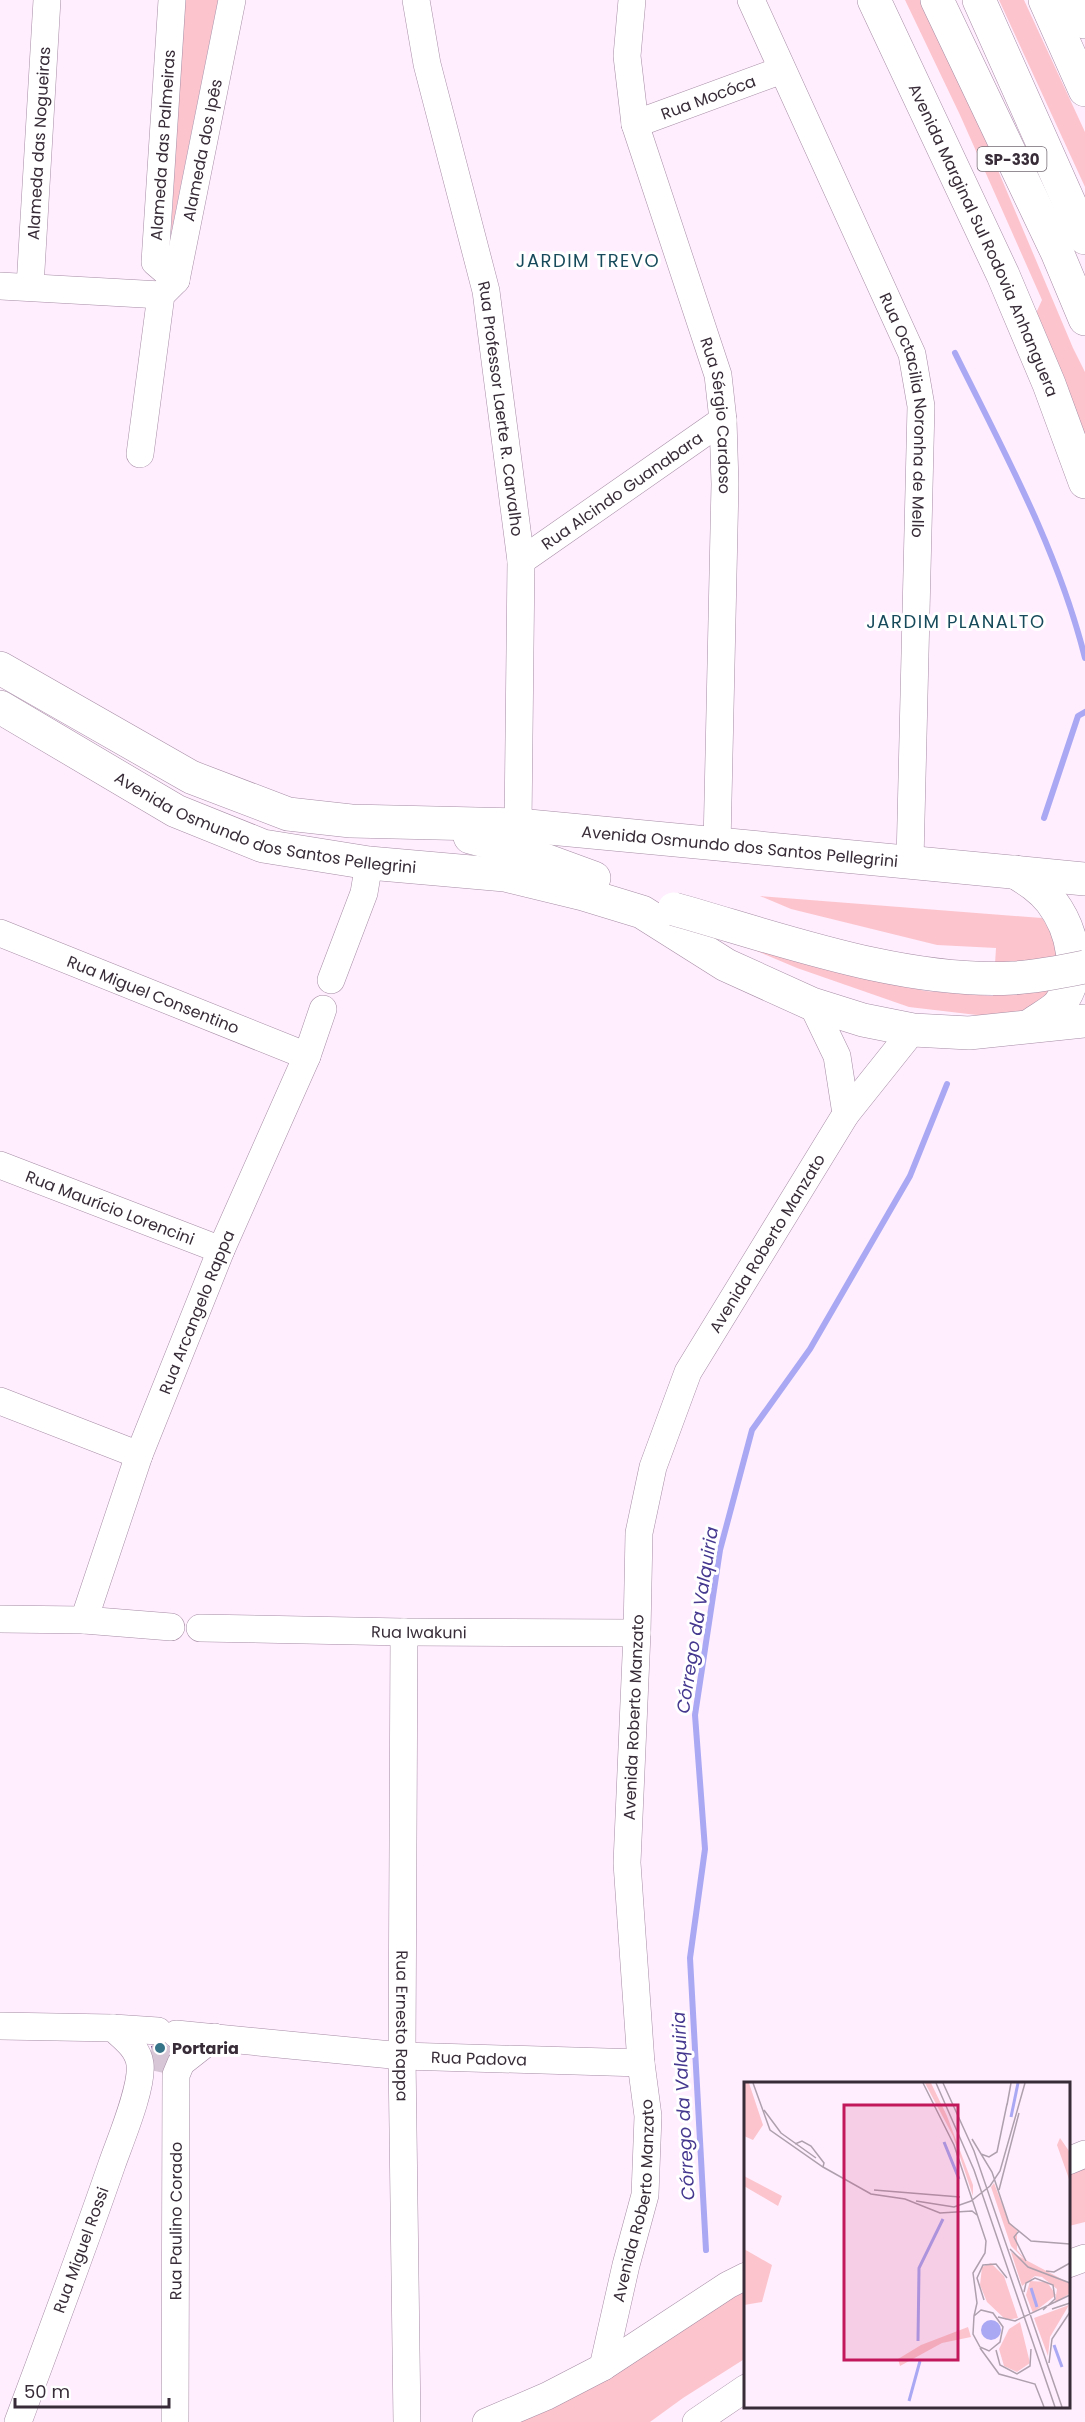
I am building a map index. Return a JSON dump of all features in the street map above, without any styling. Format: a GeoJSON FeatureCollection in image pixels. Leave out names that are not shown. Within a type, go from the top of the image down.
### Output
{"type":"FeatureCollection","features":[{"type":"Feature","properties":{"kind":"main road","name":"Avenida Marginal Sul Rodovia Anhanguera"},"geometry":{"type":"LineString","coordinates":[[874,0],[1003,275],[1049,384],[1085,482]]}},
{"type":"Feature","properties":{"kind":"main road","name":"SP-330"},"geometry":{"type":"LineString","coordinates":[[937,0],[1057,252],[1085,319]]}},
{"type":"Feature","properties":{"kind":"main road","name":"SP-330"},"geometry":{"type":"LineString","coordinates":[[979,0],[1085,237]]}},
{"type":"Feature","properties":{"kind":"main road"},"geometry":{"type":"LineString","coordinates":[[1045,0],[1085,90]]}},
{"type":"Feature","properties":{"kind":"main road"},"geometry":{"type":"LineString","coordinates":[[1074,0],[1085,22]]}},
{"type":"Feature","properties":{"kind":"main road","name":"Avenida Osmundo dos Santos Pellegrini"},"geometry":{"type":"LineString","coordinates":[[0,668],[191,777],[288,814],[351,821],[518,825],[1085,879]]}},
{"type":"Feature","properties":{"kind":"main road","name":"Avenida Osmundo dos Santos Pellegrini"},"geometry":{"type":"LineString","coordinates":[[0,707],[176,811],[263,846],[369,863],[505,875],[583,894],[642,912],[726,965],[812,1004],[863,1020],[913,1030],[969,1033],[1085,1021]]}},
{"type":"Feature","properties":{"kind":"main road","name":"Avenida Osmundo dos Santos Pellegrini"},"geometry":{"type":"LineString","coordinates":[[393,822],[512,848],[674,909]]}},
{"type":"Feature","properties":{"kind":"main road"},"geometry":{"type":"LineString","coordinates":[[1014,871],[1029,880],[1050,900],[1059,912],[1073,949],[1073,969],[1069,985],[1058,1006],[1031,1025]]}},
{"type":"Feature","properties":{"kind":"main road","name":"Avenida Osmundo dos Santos Pellegrini"},"geometry":{"type":"LineString","coordinates":[[583,894],[674,909]]}},
{"type":"Feature","properties":{"kind":"main road"},"geometry":{"type":"LineString","coordinates":[[674,909],[834,954],[910,971],[970,978],[1012,978],[1052,974],[1085,967]]}},
{"type":"Feature","properties":{"kind":"street","name":"Alameda das Nogueiras"},"geometry":{"type":"LineString","coordinates":[[30,287],[47,0]]}},
{"type":"Feature","properties":{"kind":"street","name":"Alameda das Palmeiras"},"geometry":{"type":"LineString","coordinates":[[168,287],[155,262],[172,0]]}},
{"type":"Feature","properties":{"kind":"street","name":"Alameda dos Ipês"},"geometry":{"type":"LineString","coordinates":[[140,454],[168,287],[232,0]]}},
{"type":"Feature","properties":{"kind":"street","name":"Rua Professor Laerte R. Carvalho"},"geometry":{"type":"LineString","coordinates":[[416,0],[427,64],[486,291],[521,561],[518,825]]}},
{"type":"Feature","properties":{"kind":"street","name":"Rua Sérgio Cardoso"},"geometry":{"type":"LineString","coordinates":[[632,0],[627,56],[635,124],[718,375],[723,420],[725,484],[717,845]]}},
{"type":"Feature","properties":{"kind":"street","name":"Rua Octacilia Noronha de Mello"},"geometry":{"type":"LineString","coordinates":[[751,0],[912,354],[921,406],[910,861]]}},
{"type":"Feature","properties":{"kind":"street","name":"Rua Mocóca"},"geometry":{"type":"LineString","coordinates":[[635,124],[782,70]]}},
{"type":"Feature","properties":{"kind":"street"},"geometry":{"type":"LineString","coordinates":[[0,286],[168,287]]}},
{"type":"Feature","properties":{"kind":"street","name":"Rua Alcindo Guanabara"},"geometry":{"type":"LineString","coordinates":[[521,561],[723,420]]}},
{"type":"Feature","properties":{"kind":"street"},"geometry":{"type":"LineString","coordinates":[[331,980],[364,893],[369,863]]}},
{"type":"Feature","properties":{"kind":"street","name":"Rua Miguel Consentino"},"geometry":{"type":"LineString","coordinates":[[0,933],[307,1056]]}},
{"type":"Feature","properties":{"kind":"street"},"geometry":{"type":"LineString","coordinates":[[812,1004],[837,1056],[846,1114]]}},
{"type":"Feature","properties":{"kind":"street","name":"Rua Arcangelo Rappa"},"geometry":{"type":"LineString","coordinates":[[84,1620],[139,1455],[221,1250],[307,1056],[323,1009]]}},
{"type":"Feature","properties":{"kind":"street","name":"Avenida Roberto Manzato"},"geometry":{"type":"LineString","coordinates":[[603,2367],[626,2265],[645,2195],[648,2116],[627,1863],[639,1533],[653,1467],[688,1372],[846,1114],[913,1030]]}},
{"type":"Feature","properties":{"kind":"street","name":"Rua Maurício Lorencini"},"geometry":{"type":"LineString","coordinates":[[0,1165],[221,1250]]}},
{"type":"Feature","properties":{"kind":"street"},"geometry":{"type":"LineString","coordinates":[[0,1401],[139,1455]]}},
{"type":"Feature","properties":{"kind":"street"},"geometry":{"type":"LineString","coordinates":[[0,1619],[84,1620],[171,1626]]}},
{"type":"Feature","properties":{"kind":"street","name":"Rua Iwakuni"},"geometry":{"type":"LineString","coordinates":[[200,1628],[637,1633]]}},
{"type":"Feature","properties":{"kind":"street","name":"Rua Ernesto Rappa"},"geometry":{"type":"LineString","coordinates":[[404,1632],[402,2056],[407,2422]]}},
{"type":"Feature","properties":{"kind":"street"},"geometry":{"type":"LineString","coordinates":[[0,2026],[113,2028],[130,2044],[159,2053]]}},
{"type":"Feature","properties":{"kind":"street","name":"Rua Padova"},"geometry":{"type":"LineString","coordinates":[[159,2053],[214,2037],[402,2056],[642,2063]]}},
{"type":"Feature","properties":{"kind":"street","name":"Rua Miguel Rossi"},"geometry":{"type":"LineString","coordinates":[[18,2422],[84,2244],[159,2053]]}},
{"type":"Feature","properties":{"kind":"street","name":"Rua Paulino Corado"},"geometry":{"type":"LineString","coordinates":[[159,2053],[176,2075],[175,2422]]}},
{"type":"Feature","properties":{"kind":"street"},"geometry":{"type":"LineString","coordinates":[[1070,2160],[1085,2154]]}},
{"type":"Feature","properties":{"kind":"street"},"geometry":{"type":"LineString","coordinates":[[1070,2263],[1085,2258]]}},
{"type":"Feature","properties":{"kind":"street"},"geometry":{"type":"LineString","coordinates":[[486,2422],[547,2396],[603,2367],[744,2277]]}},
{"type":"Feature","properties":{"kind":"street"},"geometry":{"type":"LineString","coordinates":[[696,2422],[744,2389]]}},
{"type":"Feature","properties":{"kind":"shaded area"},"geometry":{"type":"Polygon","coordinates":[[[183,0],[218,0],[171,234],[183,0]]]}},
{"type":"Feature","properties":{"kind":"shaded area"},"geometry":{"type":"Polygon","coordinates":[[[905,0],[929,0],[980,106],[992,156],[1085,372],[1085,438],[1036,313],[1042,300],[960,115],[905,0]]]}},
{"type":"Feature","properties":{"kind":"shaded area"},"geometry":{"type":"Polygon","coordinates":[[[999,0],[1024,0],[1085,132],[1085,187],[999,0]]]}},
{"type":"Feature","properties":{"kind":"shaded area"},"geometry":{"type":"Polygon","coordinates":[[[760,896],[1042,918],[1056,942],[1058,962],[1056,972],[1043,1008],[994,1017],[909,1007],[797,968],[738,943],[925,991],[993,996],[996,948],[937,945],[791,909],[760,896]]]}},
{"type":"Feature","properties":{"kind":"shaded area"},"geometry":{"type":"Polygon","coordinates":[[[1085,2159],[1085,2222],[1070,2226],[1070,2165],[1085,2159]]]}},
{"type":"Feature","properties":{"kind":"shaded area"},"geometry":{"type":"Polygon","coordinates":[[[744,2281],[744,2359],[650,2422],[520,2422],[744,2281]]]}},
{"type":"Feature","properties":{"kind":"building"},"geometry":{"type":"Polygon","coordinates":[[[165,2045],[171,2049],[162,2067],[156,2065],[151,2046],[165,2045]]]}},
{"type":"Feature","properties":{"kind":"waterway"},"geometry":{"type":"LineString","coordinates":[[955,353],[1011,465],[1045,540],[1074,618],[1085,658]]}},
{"type":"Feature","properties":{"kind":"waterway","name":"Córrego da Valquiria"},"geometry":{"type":"LineString","coordinates":[[1044,818],[1078,716],[1085,712]]}},
{"type":"Feature","properties":{"kind":"waterway","name":"Córrego da Valquiria"},"geometry":{"type":"LineString","coordinates":[[706,2250],[690,1958],[705,1849],[695,1715],[720,1550],[752,1430],[810,1349],[910,1176],[947,1084]]}},
{"type":"Feature","properties":{"kind":"tunnel"},"geometry":{"type":"LineString","coordinates":[[150,2056],[168,2060]]}},
{"type":"Feature","properties":{"kind":"place","name":"Portaria"},"geometry":{"type":"Point","coordinates":[160,2048]}},
{"type":"Feature","properties":{"kind":"district","name":"JARDIM TREVO"},"geometry":{"type":"Point","coordinates":[588,260]}},
{"type":"Feature","properties":{"kind":"district","name":"JARDIM PLANALTO"},"geometry":{"type":"Point","coordinates":[956,621]}}]}
